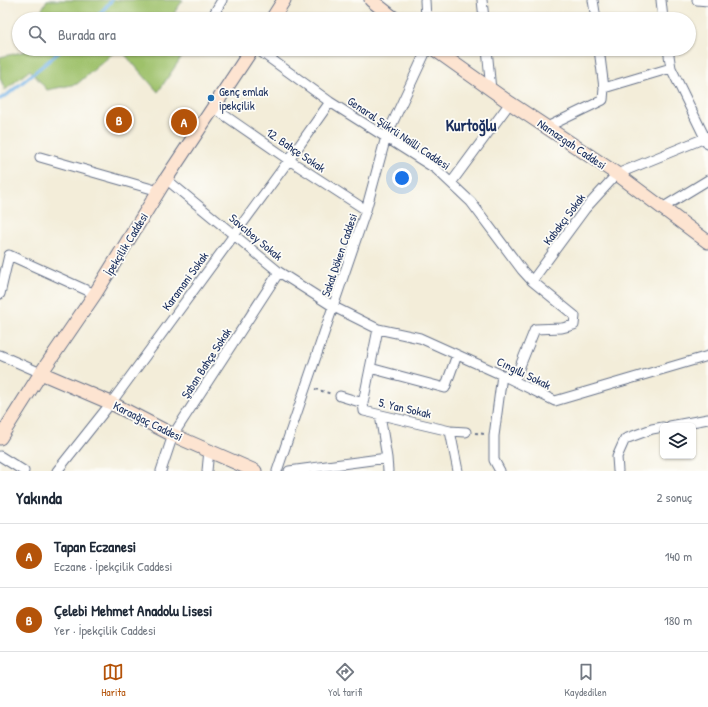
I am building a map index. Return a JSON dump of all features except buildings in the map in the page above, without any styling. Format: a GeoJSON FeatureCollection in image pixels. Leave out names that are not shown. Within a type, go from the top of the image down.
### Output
{"type":"FeatureCollection","features":[{"type":"Feature","properties":{"kind":"main road"},"geometry":{"type":"LineString","coordinates":[[276,12],[284,0]]}},
{"type":"Feature","properties":{"kind":"main road"},"geometry":{"type":"LineString","coordinates":[[371,0],[386,12]]}},
{"type":"Feature","properties":{"kind":"main road","name":"İpekçilik Caddesi"},"geometry":{"type":"LineString","coordinates":[[0,438],[41,373],[95,294],[166,179],[247,56]]}},
{"type":"Feature","properties":{"kind":"main road","name":"Namazgah Caddesi"},"geometry":{"type":"LineString","coordinates":[[444,56],[510,103],[617,174],[708,242]]}},
{"type":"Feature","properties":{"kind":"main road","name":"Karaağaç Caddesi"},"geometry":{"type":"LineString","coordinates":[[41,373],[111,403],[173,435],[255,471]]}},
{"type":"Feature","properties":{"kind":"street"},"geometry":{"type":"LineString","coordinates":[[215,12],[222,0]]}},
{"type":"Feature","properties":{"kind":"street"},"geometry":{"type":"LineString","coordinates":[[424,0],[425,12]]}},
{"type":"Feature","properties":{"kind":"street"},"geometry":{"type":"LineString","coordinates":[[482,0],[483,12]]}},
{"type":"Feature","properties":{"kind":"street"},"geometry":{"type":"LineString","coordinates":[[593,0],[595,12]]}},
{"type":"Feature","properties":{"kind":"street"},"geometry":{"type":"LineString","coordinates":[[661,0],[662,12]]}},
{"type":"Feature","properties":{"kind":"street"},"geometry":{"type":"LineString","coordinates":[[697,0],[708,1]]}},
{"type":"Feature","properties":{"kind":"street","name":"Genaral Şükrü Nailli Caddesi"},"geometry":{"type":"LineString","coordinates":[[267,56],[330,102],[436,170],[471,202],[532,282],[575,316],[574,324],[562,328],[536,329],[514,381]]}},
{"type":"Feature","properties":{"kind":"street","name":"Sakal Döken Caddesi"},"geometry":{"type":"LineString","coordinates":[[277,471],[334,308],[366,210],[386,137],[424,56]]}},
{"type":"Feature","properties":{"kind":"street"},"geometry":{"type":"LineString","coordinates":[[488,56],[491,90]]}},
{"type":"Feature","properties":{"kind":"street"},"geometry":{"type":"LineString","coordinates":[[547,127],[603,100],[604,88],[600,56]]}},
{"type":"Feature","properties":{"kind":"street"},"geometry":{"type":"LineString","coordinates":[[617,174],[706,141],[671,68],[669,56]]}},
{"type":"Feature","properties":{"kind":"street"},"geometry":{"type":"LineString","coordinates":[[604,88],[671,68]]}},
{"type":"Feature","properties":{"kind":"street","name":"Karamani Sokak"},"geometry":{"type":"LineString","coordinates":[[57,471],[111,403],[330,102]]}},
{"type":"Feature","properties":{"kind":"street"},"geometry":{"type":"LineString","coordinates":[[450,183],[510,103]]}},
{"type":"Feature","properties":{"kind":"street","name":"12. Bahçe Sokak"},"geometry":{"type":"LineString","coordinates":[[214,108],[288,160],[366,210]]}},
{"type":"Feature","properties":{"kind":"street"},"geometry":{"type":"LineString","coordinates":[[40,157],[159,191]]}},
{"type":"Feature","properties":{"kind":"street","name":"Kabakçı Sokak"},"geometry":{"type":"LineString","coordinates":[[532,282],[585,209],[617,174]]}},
{"type":"Feature","properties":{"kind":"street","name":"Savcıbey Sokak"},"geometry":{"type":"LineString","coordinates":[[166,179],[279,272],[334,308]]}},
{"type":"Feature","properties":{"kind":"street"},"geometry":{"type":"LineString","coordinates":[[662,208],[708,180]]}},
{"type":"Feature","properties":{"kind":"street"},"geometry":{"type":"LineString","coordinates":[[0,294],[9,255],[95,294]]}},
{"type":"Feature","properties":{"kind":"street","name":"Şaban Bahçe Sokak"},"geometry":{"type":"LineString","coordinates":[[161,471],[173,435],[279,272]]}},
{"type":"Feature","properties":{"kind":"street","name":"Cıngıllı Sokak"},"geometry":{"type":"LineString","coordinates":[[334,308],[378,328],[420,338],[555,401],[708,356]]}},
{"type":"Feature","properties":{"kind":"street"},"geometry":{"type":"LineString","coordinates":[[340,396],[364,402],[378,328]]}},
{"type":"Feature","properties":{"kind":"street"},"geometry":{"type":"LineString","coordinates":[[370,368],[444,388],[457,354]]}},
{"type":"Feature","properties":{"kind":"street"},"geometry":{"type":"LineString","coordinates":[[0,356],[41,373]]}},
{"type":"Feature","properties":{"kind":"street"},"geometry":{"type":"LineString","coordinates":[[500,471],[494,460],[494,436],[502,375]]}},
{"type":"Feature","properties":{"kind":"street","name":"5. Yan Sokak"},"geometry":{"type":"LineString","coordinates":[[364,402],[364,412],[450,431],[466,432]]}},
{"type":"Feature","properties":{"kind":"street"},"geometry":{"type":"LineString","coordinates":[[380,415],[388,471]]}},
{"type":"Feature","properties":{"kind":"street"},"geometry":{"type":"LineString","coordinates":[[686,423],[708,419]]}},
{"type":"Feature","properties":{"kind":"street"},"geometry":{"type":"LineString","coordinates":[[618,471],[617,457],[625,439],[660,428]]}},
{"type":"Feature","properties":{"kind":"street"},"geometry":{"type":"LineString","coordinates":[[450,431],[458,471]]}},
{"type":"Feature","properties":{"kind":"street"},"geometry":{"type":"LineString","coordinates":[[207,471],[209,450]]}},
{"type":"Feature","properties":{"kind":"street"},"geometry":{"type":"LineString","coordinates":[[0,456],[24,471]]}},
{"type":"Feature","properties":{"kind":"street"},"geometry":{"type":"LineString","coordinates":[[289,471],[387,458]]}},
{"type":"Feature","properties":{"kind":"path"},"geometry":{"type":"LineString","coordinates":[[306,387],[340,396]]}},
{"type":"Feature","properties":{"kind":"path"},"geometry":{"type":"LineString","coordinates":[[466,432],[494,436]]}},
{"type":"Feature","properties":{"kind":"green space"},"geometry":{"type":"Polygon","coordinates":[[[47,0],[183,0],[175,12],[41,11],[47,0]]]}},
{"type":"Feature","properties":{"kind":"green space"},"geometry":{"type":"Polygon","coordinates":[[[12,54],[12,56],[110,56],[77,84],[47,90],[30,70],[5,90],[0,78],[0,57],[12,54]]]}},
{"type":"Feature","properties":{"kind":"green space"},"geometry":{"type":"Polygon","coordinates":[[[126,56],[182,56],[158,92],[126,56]]]}},
{"type":"Feature","properties":{"kind":"waterway"},"geometry":{"type":"LineString","coordinates":[[101,12],[112,0]]}},
{"type":"Feature","properties":{"kind":"waterway"},"geometry":{"type":"LineString","coordinates":[[0,99],[54,56]]}},
{"type":"Feature","properties":{"kind":"place","name":"Genç emlak ipekçilik"},"geometry":{"type":"Point","coordinates":[211,98]}},
{"type":"Feature","properties":{"kind":"place","name":"Çelebi Mehmet Anadolu Lisesi"},"geometry":{"type":"Point","coordinates":[119,120]}},
{"type":"Feature","properties":{"kind":"place","name":"Tapan Eczanesi"},"geometry":{"type":"Point","coordinates":[184,122]}},
{"type":"Feature","properties":{"kind":"district","name":"Kurtoğlu"},"geometry":{"type":"Point","coordinates":[471,125]}}]}
